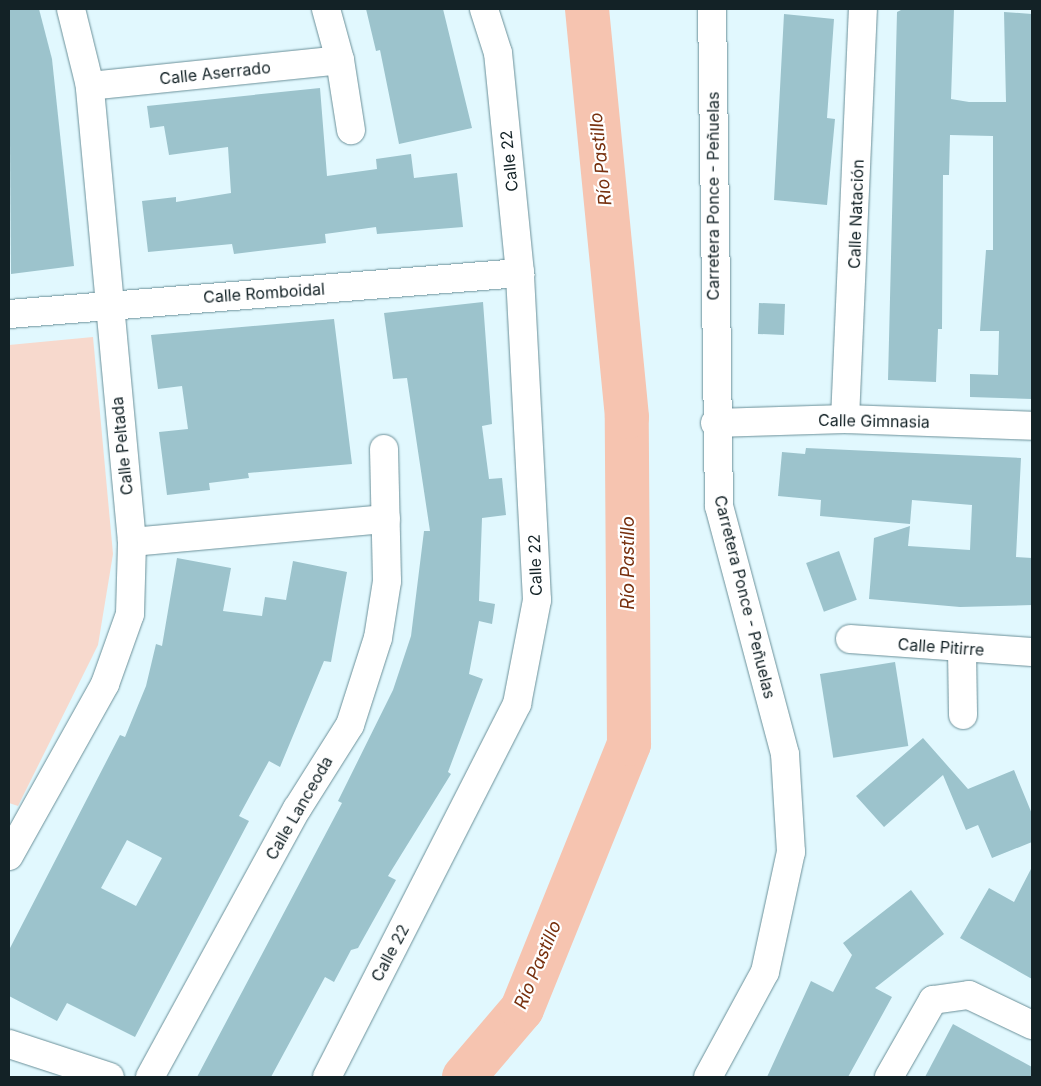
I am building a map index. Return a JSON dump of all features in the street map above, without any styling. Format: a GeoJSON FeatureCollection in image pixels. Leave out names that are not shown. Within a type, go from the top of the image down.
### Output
{"type":"FeatureCollection","features":[{"type":"Feature","properties":{"kind":"street","name":"Calle Peltada"},"geometry":{"type":"LineString","coordinates":[[9,856],[105,684],[130,614],[132,542],[108,305],[90,86],[71,9]]}},
{"type":"Feature","properties":{"kind":"street"},"geometry":{"type":"LineString","coordinates":[[326,9],[340,60],[351,130]]}},
{"type":"Feature","properties":{"kind":"street","name":"Calle 22"},"geometry":{"type":"LineString","coordinates":[[326,1077],[517,704],[537,600],[520,274],[498,53],[484,9]]}},
{"type":"Feature","properties":{"kind":"street","name":"Carretera Ponce - Peñuelas"},"geometry":{"type":"LineString","coordinates":[[708,1077],[765,972],[791,852],[786,754],[719,506],[715,423],[712,9]]}},
{"type":"Feature","properties":{"kind":"street","name":"Calle Natación"},"geometry":{"type":"LineString","coordinates":[[845,419],[863,9]]}},
{"type":"Feature","properties":{"kind":"street","name":"Calle Aserrado"},"geometry":{"type":"LineString","coordinates":[[90,86],[340,60]]}},
{"type":"Feature","properties":{"kind":"street","name":"Calle Romboidal"},"geometry":{"type":"LineString","coordinates":[[9,314],[520,274]]}},
{"type":"Feature","properties":{"kind":"street","name":"Calle Gimnasia"},"geometry":{"type":"LineString","coordinates":[[715,423],[845,419],[1032,426]]}},
{"type":"Feature","properties":{"kind":"street","name":"Calle Lanceoda"},"geometry":{"type":"LineString","coordinates":[[150,1077],[297,808],[350,725],[378,638],[387,581],[384,449]]}},
{"type":"Feature","properties":{"kind":"street"},"geometry":{"type":"LineString","coordinates":[[132,542],[386,519]]}},
{"type":"Feature","properties":{"kind":"street","name":"Calle Pitirre"},"geometry":{"type":"LineString","coordinates":[[850,640],[962,650],[1032,652]]}},
{"type":"Feature","properties":{"kind":"street"},"geometry":{"type":"LineString","coordinates":[[962,650],[963,715]]}},
{"type":"Feature","properties":{"kind":"street"},"geometry":{"type":"LineString","coordinates":[[889,1077],[933,1000],[969,995],[1032,1026]]}},
{"type":"Feature","properties":{"kind":"street"},"geometry":{"type":"LineString","coordinates":[[9,1044],[110,1077]]}},
{"type":"Feature","properties":{"kind":"shaded area"},"geometry":{"type":"Polygon","coordinates":[[[93,337],[113,554],[98,645],[18,806],[9,803],[9,345],[93,337]]]}},
{"type":"Feature","properties":{"kind":"building"},"geometry":{"type":"Polygon","coordinates":[[[9,9],[39,9],[52,59],[74,266],[11,274],[9,9]]]}},
{"type":"Feature","properties":{"kind":"building"},"geometry":{"type":"Polygon","coordinates":[[[366,9],[443,9],[472,128],[399,144],[380,50],[376,51],[366,9]]]}},
{"type":"Feature","properties":{"kind":"building"},"geometry":{"type":"Polygon","coordinates":[[[903,9],[954,9],[951,99],[969,102],[1006,102],[1004,12],[1032,14],[1032,399],[970,397],[970,374],[998,375],[999,331],[980,331],[986,250],[993,250],[993,136],[950,135],[949,175],[943,175],[942,329],[938,329],[936,382],[888,380],[897,12],[903,9]]]}},
{"type":"Feature","properties":{"kind":"building"},"geometry":{"type":"Polygon","coordinates":[[[784,14],[834,19],[827,118],[835,119],[827,205],[774,200],[784,14]]]}},
{"type":"Feature","properties":{"kind":"building"},"geometry":{"type":"Polygon","coordinates":[[[320,88],[327,176],[377,169],[376,159],[411,154],[414,178],[457,173],[463,227],[377,234],[376,227],[325,234],[326,243],[234,254],[232,244],[148,252],[142,201],[176,197],[176,202],[231,193],[228,147],[169,155],[164,126],[150,128],[147,106],[320,88]]]}},
{"type":"Feature","properties":{"kind":"building"},"geometry":{"type":"Polygon","coordinates":[[[483,302],[492,424],[482,426],[489,479],[502,478],[506,515],[482,518],[479,601],[495,604],[492,624],[479,621],[469,674],[483,679],[448,772],[451,774],[388,876],[396,880],[358,948],[351,950],[334,982],[325,977],[271,1077],[197,1077],[342,803],[338,801],[393,690],[411,636],[424,531],[430,531],[407,378],[393,379],[384,313],[483,302]]]}},
{"type":"Feature","properties":{"kind":"building"},"geometry":{"type":"Polygon","coordinates":[[[759,303],[785,304],[784,335],[758,334],[759,303]]]}},
{"type":"Feature","properties":{"kind":"building"},"geometry":{"type":"Polygon","coordinates":[[[334,319],[352,464],[248,473],[249,478],[209,483],[210,490],[167,495],[159,432],[188,429],[182,386],[158,389],[151,335],[334,319]]]}},
{"type":"Feature","properties":{"kind":"building"},"geometry":{"type":"Polygon","coordinates":[[[806,448],[1021,458],[1016,557],[1032,558],[1032,605],[960,607],[869,599],[874,538],[910,526],[908,546],[970,550],[972,505],[912,500],[910,524],[820,516],[821,500],[778,496],[782,452],[805,454],[806,448]]]}},
{"type":"Feature","properties":{"kind":"building"},"geometry":{"type":"Polygon","coordinates":[[[839,551],[857,600],[824,612],[806,563],[839,551]]]}},
{"type":"Feature","properties":{"kind":"building"},"geometry":{"type":"Polygon","coordinates":[[[177,558],[231,568],[223,611],[262,616],[265,597],[286,600],[293,561],[347,572],[331,662],[324,661],[280,767],[269,761],[239,816],[249,821],[135,1037],[67,1003],[57,1021],[9,996],[9,950],[120,735],[125,737],[146,686],[156,644],[162,646],[177,558]],[[127,840],[101,888],[136,906],[162,858],[127,840]]]}},
{"type":"Feature","properties":{"kind":"building"},"geometry":{"type":"Polygon","coordinates":[[[895,662],[908,746],[833,758],[820,674],[895,662]]]}},
{"type":"Feature","properties":{"kind":"building"},"geometry":{"type":"Polygon","coordinates":[[[923,738],[968,789],[1014,770],[1032,814],[1032,842],[992,858],[978,825],[966,830],[943,775],[884,827],[856,796],[923,738]]]}},
{"type":"Feature","properties":{"kind":"building"},"geometry":{"type":"Polygon","coordinates":[[[1032,867],[1032,979],[960,938],[989,888],[1014,902],[1032,867]]]}},
{"type":"Feature","properties":{"kind":"building"},"geometry":{"type":"Polygon","coordinates":[[[911,890],[944,934],[875,988],[892,997],[848,1077],[767,1077],[811,981],[833,992],[852,955],[843,943],[911,890]]]}},
{"type":"Feature","properties":{"kind":"building"},"geometry":{"type":"Polygon","coordinates":[[[953,1024],[1032,1067],[1032,1077],[925,1077],[953,1024]]]}},
{"type":"Feature","properties":{"kind":"waterway","name":"Río Pastillo"},"geometry":{"type":"LineString","coordinates":[[464,1077],[522,1009],[629,744],[627,417],[587,9]]}}]}
